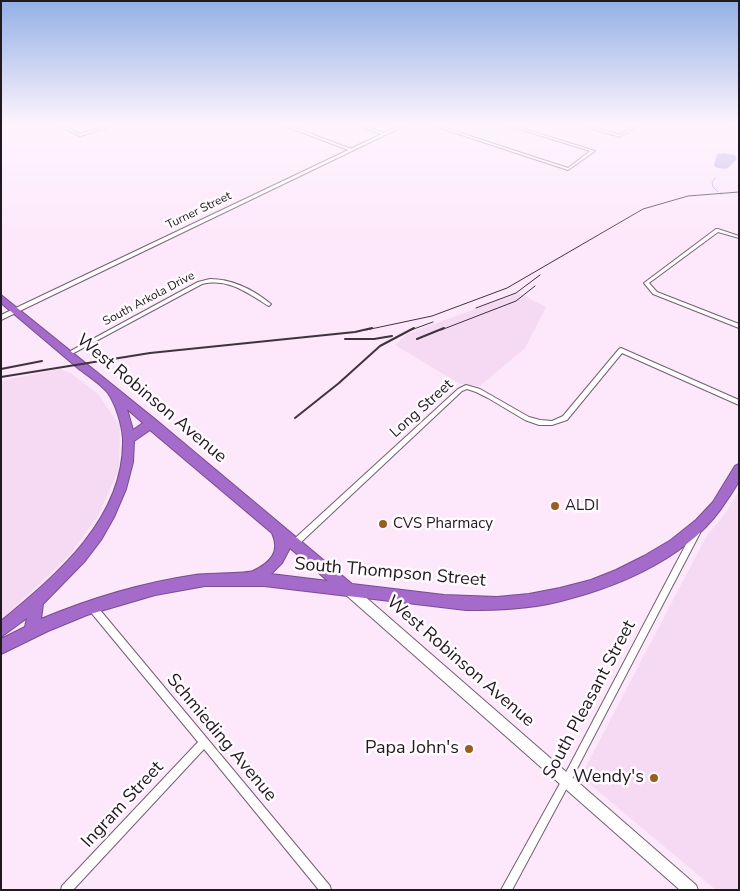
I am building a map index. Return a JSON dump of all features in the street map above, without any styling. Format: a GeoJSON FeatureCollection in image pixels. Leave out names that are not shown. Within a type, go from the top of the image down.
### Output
{"type":"FeatureCollection","features":[{"type":"Feature","properties":{"kind":"highway","name":"West Robinson Avenue"},"geometry":{"type":"LineString","coordinates":[[1,298],[273,524],[348,589]]}},
{"type":"Feature","properties":{"kind":"highway"},"geometry":{"type":"LineString","coordinates":[[1,630],[36,602],[71,568],[86,550],[112,511],[125,474],[128,436],[126,419],[107,386]]}},
{"type":"Feature","properties":{"kind":"highway"},"geometry":{"type":"LineString","coordinates":[[128,436],[149,422]]}},
{"type":"Feature","properties":{"kind":"highway","name":"South Thompson Street"},"geometry":{"type":"LineString","coordinates":[[1,647],[32,629],[126,595],[212,579],[253,579],[467,603],[522,601],[568,593],[606,581],[662,553],[700,524],[722,499],[739,469]]}},
{"type":"Feature","properties":{"kind":"highway"},"geometry":{"type":"LineString","coordinates":[[253,579],[275,563],[282,553],[284,545],[282,536],[273,524]]}},
{"type":"Feature","properties":{"kind":"highway"},"geometry":{"type":"LineString","coordinates":[[32,629],[36,602]]}},
{"type":"Feature","properties":{"kind":"street","name":"Turner Street"},"geometry":{"type":"LineString","coordinates":[[1,318],[319,166]]}},
{"type":"Feature","properties":{"kind":"street"},"geometry":{"type":"LineString","coordinates":[[558,166],[568,169],[573,166]]}},
{"type":"Feature","properties":{"kind":"street"},"geometry":{"type":"LineString","coordinates":[[739,237],[717,230],[646,283],[655,293],[739,326]]}},
{"type":"Feature","properties":{"kind":"street","name":"South Arkola Drive"},"geometry":{"type":"LineString","coordinates":[[68,354],[200,283],[210,280],[228,281],[236,284],[269,304]]}},
{"type":"Feature","properties":{"kind":"street","name":"Long Street"},"geometry":{"type":"LineString","coordinates":[[295,543],[463,388],[475,389],[518,414],[538,422],[556,423],[565,418],[621,350],[739,403]]}},
{"type":"Feature","properties":{"kind":"street","name":"South Pleasant Street"},"geometry":{"type":"LineString","coordinates":[[506,890],[700,524]]}},
{"type":"Feature","properties":{"kind":"street","name":"West Robinson Avenue"},"geometry":{"type":"LineString","coordinates":[[348,589],[691,890]]}},
{"type":"Feature","properties":{"kind":"street","name":"Schmieding Avenue"},"geometry":{"type":"LineString","coordinates":[[92,607],[326,890]]}},
{"type":"Feature","properties":{"kind":"street","name":"Ingram Street"},"geometry":{"type":"LineString","coordinates":[[66,890],[204,742]]}},
{"type":"Feature","properties":{"kind":"shaded area"},"geometry":{"type":"Polygon","coordinates":[[[714,166],[730,166],[726,168],[714,166]]]}},
{"type":"Feature","properties":{"kind":"shaded area"},"geometry":{"type":"Polygon","coordinates":[[[519,293],[546,307],[525,348],[480,386],[460,384],[395,345],[407,334],[519,293]]]}},
{"type":"Feature","properties":{"kind":"shaded area"},"geometry":{"type":"Polygon","coordinates":[[[60,369],[71,373],[98,394],[120,426],[119,469],[98,516],[68,557],[1,620],[1,381],[60,369]]]}},
{"type":"Feature","properties":{"kind":"shaded area"},"geometry":{"type":"Polygon","coordinates":[[[739,490],[739,890],[716,890],[587,782],[582,774],[706,537],[727,511],[739,490]]]}},
{"type":"Feature","properties":{"kind":"waterway"},"geometry":{"type":"LineString","coordinates":[[715,178],[712,182],[713,187],[718,192]]}},
{"type":"Feature","properties":{"kind":"railway"},"geometry":{"type":"LineString","coordinates":[[366,330],[432,316],[507,288],[643,209],[688,196],[739,192]]}},
{"type":"Feature","properties":{"kind":"railway"},"geometry":{"type":"LineString","coordinates":[[476,308],[516,293],[540,275]]}},
{"type":"Feature","properties":{"kind":"railway"},"geometry":{"type":"LineString","coordinates":[[441,330],[516,301],[535,286]]}},
{"type":"Feature","properties":{"kind":"railway"},"geometry":{"type":"LineString","coordinates":[[411,330],[433,322]]}},
{"type":"Feature","properties":{"kind":"railway"},"geometry":{"type":"LineString","coordinates":[[1,377],[150,353],[355,332],[372,328]]}},
{"type":"Feature","properties":{"kind":"railway"},"geometry":{"type":"LineString","coordinates":[[295,418],[339,383],[380,346],[414,328]]}},
{"type":"Feature","properties":{"kind":"railway"},"geometry":{"type":"LineString","coordinates":[[417,339],[444,328]]}},
{"type":"Feature","properties":{"kind":"railway"},"geometry":{"type":"LineString","coordinates":[[345,339],[374,339],[392,336]]}},
{"type":"Feature","properties":{"kind":"railway"},"geometry":{"type":"LineString","coordinates":[[1,369],[42,361]]}},
{"type":"Feature","properties":{"kind":"place","name":"ALDI"},"geometry":{"type":"Point","coordinates":[555,506]}},
{"type":"Feature","properties":{"kind":"place","name":"CVS Pharmacy"},"geometry":{"type":"Point","coordinates":[383,524]}},
{"type":"Feature","properties":{"kind":"place","name":"Papa John's"},"geometry":{"type":"Point","coordinates":[469,749]}},
{"type":"Feature","properties":{"kind":"place","name":"Wendy's"},"geometry":{"type":"Point","coordinates":[654,778]}}]}
